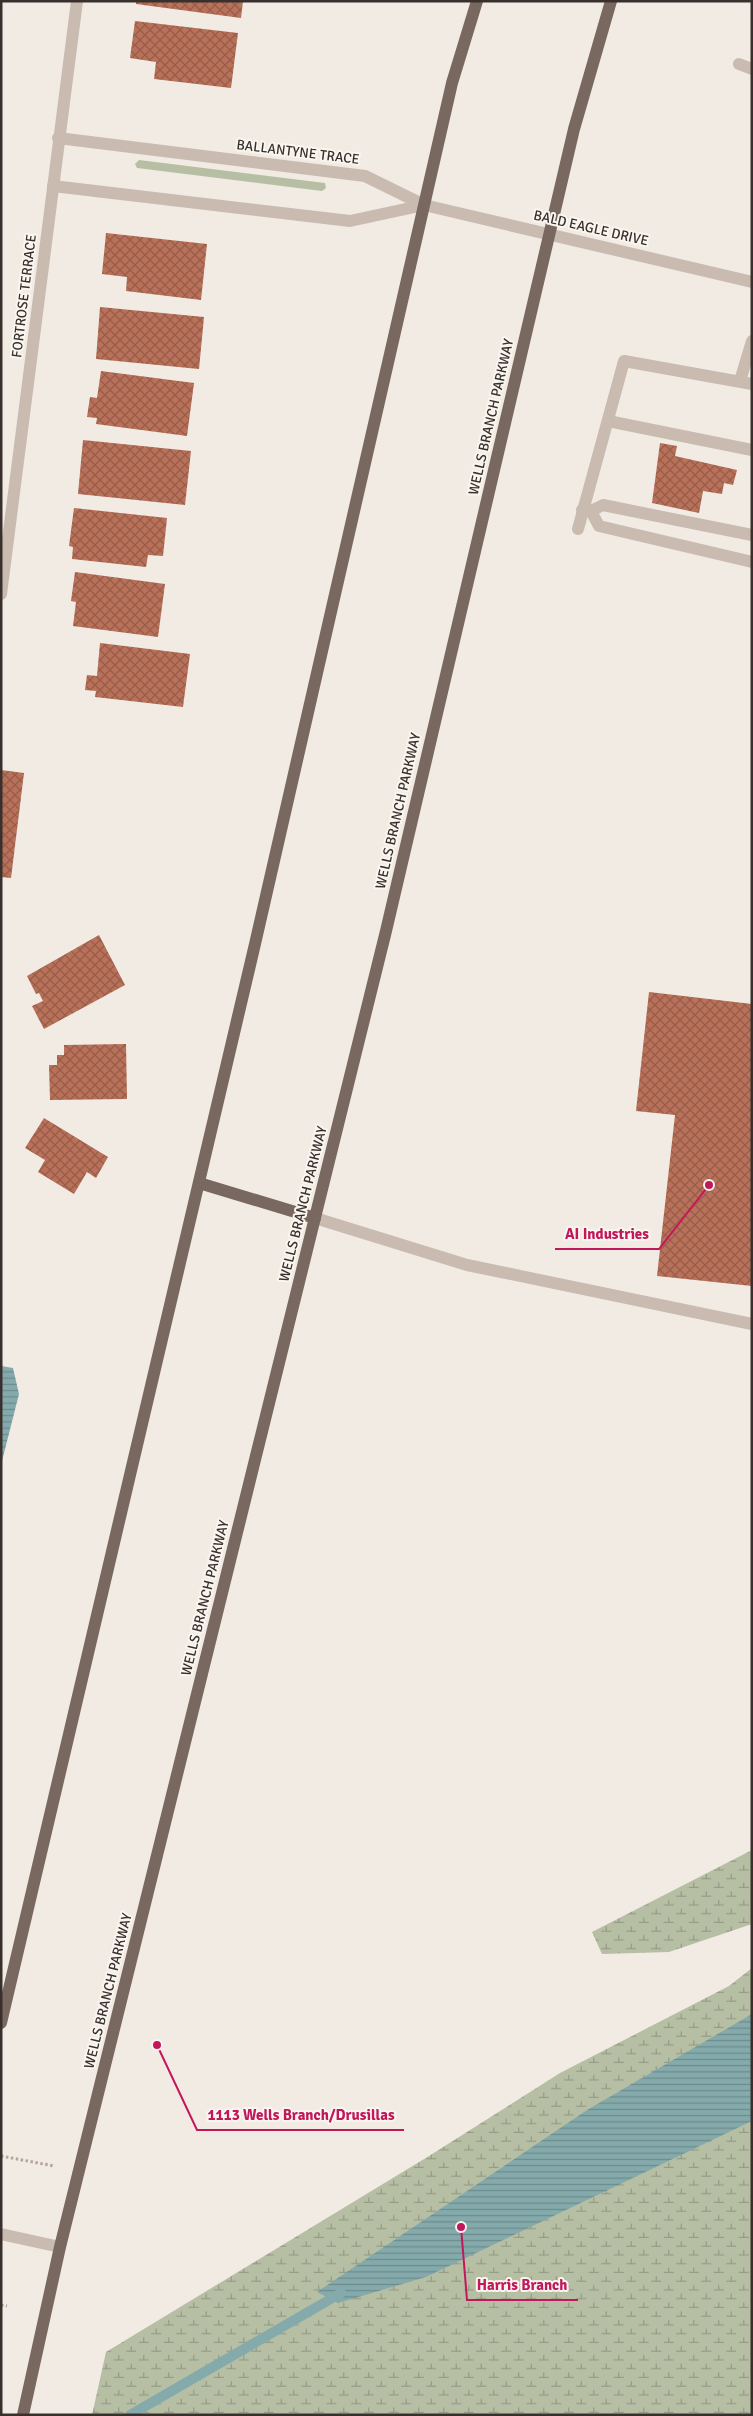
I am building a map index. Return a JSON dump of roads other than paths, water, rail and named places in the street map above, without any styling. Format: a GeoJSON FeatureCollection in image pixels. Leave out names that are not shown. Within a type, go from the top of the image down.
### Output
{"type":"FeatureCollection","features":[{"type":"Feature","properties":{"kind":"main road"},"geometry":{"type":"LineString","coordinates":[[1,2023],[199,1183],[452,83],[477,1]]}},
{"type":"Feature","properties":{"kind":"main road","name":"WELLS BRANCH PARKWAY"},"geometry":{"type":"LineString","coordinates":[[23,2415],[60,2247],[386,931],[574,130],[610,1]]}},
{"type":"Feature","properties":{"kind":"main road"},"geometry":{"type":"LineString","coordinates":[[199,1183],[314,1218]]}},
{"type":"Feature","properties":{"kind":"street","name":"FORTROSE TERRACE"},"geometry":{"type":"LineString","coordinates":[[1,594],[77,1]]}},
{"type":"Feature","properties":{"kind":"street"},"geometry":{"type":"LineString","coordinates":[[739,64],[752,69]]}},
{"type":"Feature","properties":{"kind":"street","name":"BALLANTYNE TRACE"},"geometry":{"type":"LineString","coordinates":[[58,138],[365,176],[424,205]]}},
{"type":"Feature","properties":{"kind":"street"},"geometry":{"type":"LineString","coordinates":[[53,186],[350,221],[424,205]]}},
{"type":"Feature","properties":{"kind":"street","name":"BALD EAGLE DRIVE"},"geometry":{"type":"LineString","coordinates":[[424,205],[752,282]]}},
{"type":"Feature","properties":{"kind":"street"},"geometry":{"type":"LineString","coordinates":[[578,529],[587,510],[624,361],[746,383],[752,341]]}},
{"type":"Feature","properties":{"kind":"street"},"geometry":{"type":"LineString","coordinates":[[608,421],[752,450]]}},
{"type":"Feature","properties":{"kind":"street"},"geometry":{"type":"LineString","coordinates":[[587,510],[604,505],[752,535]]}},
{"type":"Feature","properties":{"kind":"street"},"geometry":{"type":"LineString","coordinates":[[587,510],[599,526],[752,562]]}},
{"type":"Feature","properties":{"kind":"street"},"geometry":{"type":"LineString","coordinates":[[314,1218],[467,1265],[752,1324]]}},
{"type":"Feature","properties":{"kind":"street"},"geometry":{"type":"LineString","coordinates":[[1,2234],[60,2247]]}},
{"type":"Feature","properties":{"kind":"water"},"geometry":{"type":"Polygon","coordinates":[[[1,1366],[13,1368],[19,1394],[1,1465],[1,1366]]]}},
{"type":"Feature","properties":{"kind":"water"},"geometry":{"type":"Polygon","coordinates":[[[752,2014],[752,2121],[426,2277],[338,2303],[317,2292],[587,2110],[752,2014]]]}},
{"type":"Feature","properties":{"kind":"waterway"},"geometry":{"type":"LineString","coordinates":[[130,2415],[341,2293]]}},
{"type":"Feature","properties":{"kind":"place","name":"AI Industries"},"geometry":{"type":"Point","coordinates":[709,1185]}},
{"type":"Feature","properties":{"kind":"place","name":"1113 Wells Branch/Drusillas"},"geometry":{"type":"Point","coordinates":[157,2045]}},
{"type":"Feature","properties":{"kind":"place","name":"Harris Branch"},"geometry":{"type":"Point","coordinates":[461,2227]}}]}
